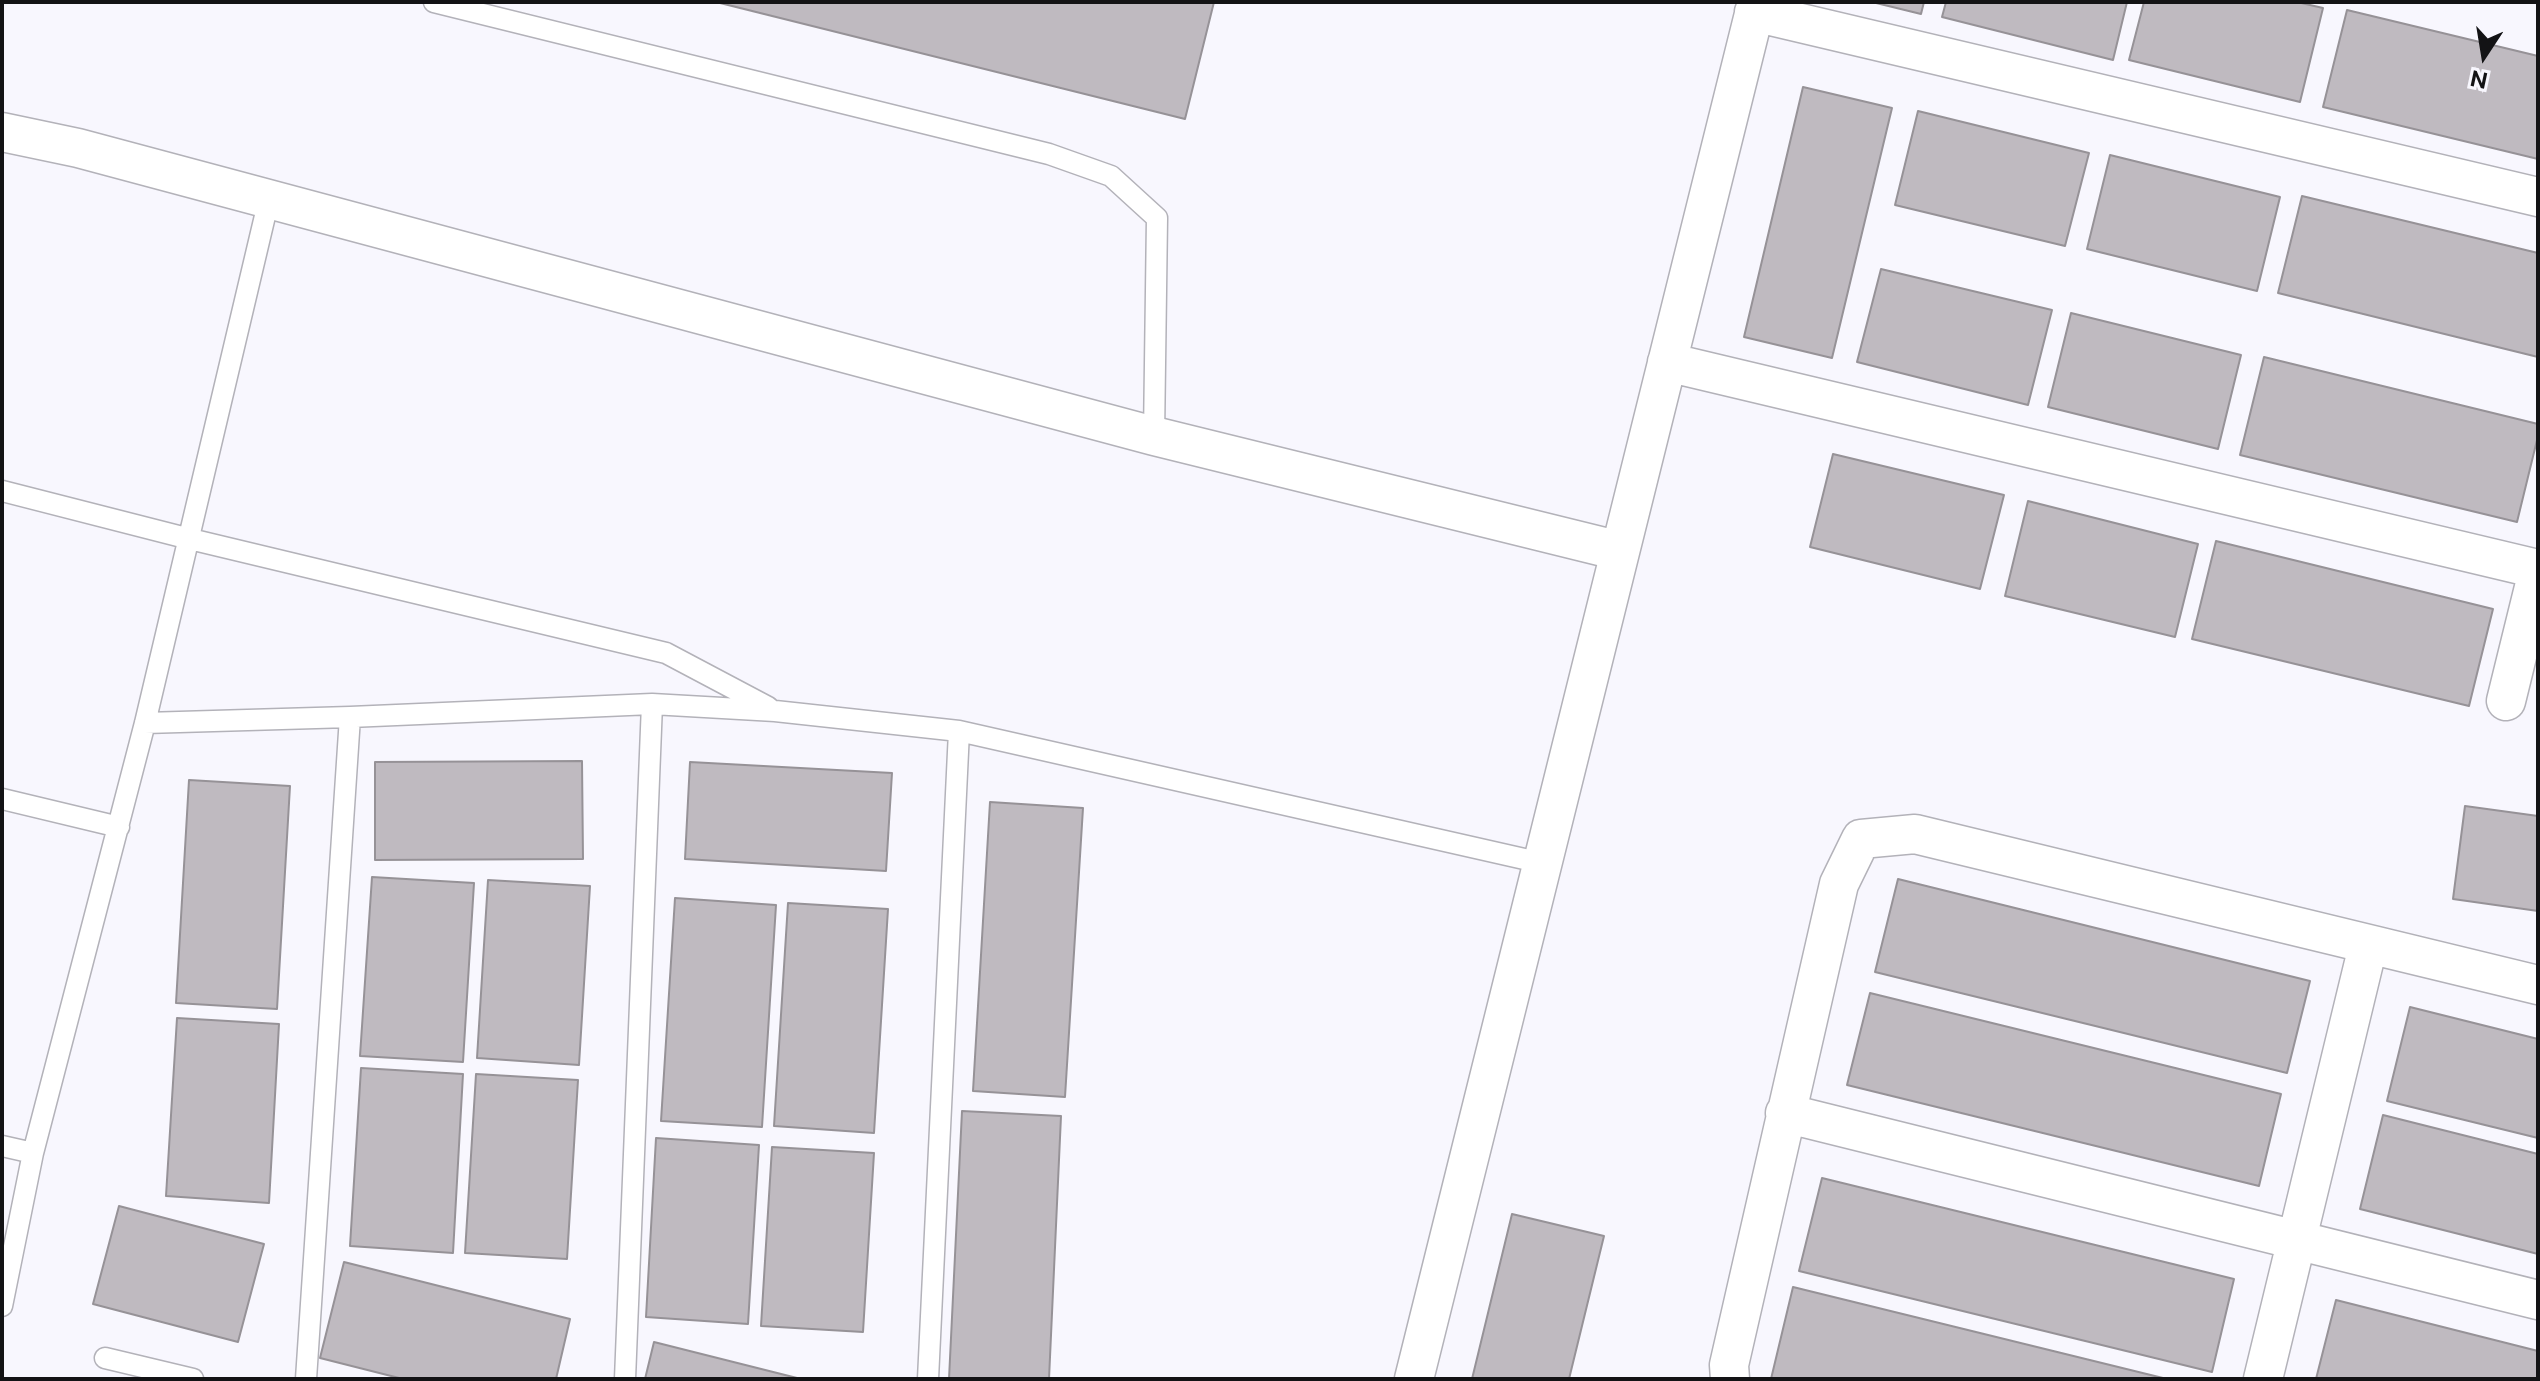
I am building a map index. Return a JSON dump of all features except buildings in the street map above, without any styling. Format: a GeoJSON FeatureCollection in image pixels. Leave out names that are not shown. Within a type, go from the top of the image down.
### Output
{"type":"FeatureCollection","features":[{"type":"Feature","properties":{"kind":"street"},"geometry":{"type":"LineString","coordinates":[[1414,1379],[1755,7],[2538,197]]}},
{"type":"Feature","properties":{"kind":"street"},"geometry":{"type":"LineString","coordinates":[[2,132],[78,148],[1154,436],[1620,551]]}},
{"type":"Feature","properties":{"kind":"street"},"geometry":{"type":"LineString","coordinates":[[1667,362],[2538,570],[2506,701]]}},
{"type":"Feature","properties":{"kind":"street"},"geometry":{"type":"LineString","coordinates":[[1730,1379],[1729,1365],[1839,884],[1861,839],[1915,834],[2538,985]]}},
{"type":"Feature","properties":{"kind":"street"},"geometry":{"type":"LineString","coordinates":[[2263,1379],[2368,946]]}},
{"type":"Feature","properties":{"kind":"street"},"geometry":{"type":"LineString","coordinates":[[1785,1113],[2538,1300]]}},
{"type":"Feature","properties":{"kind":"lane"},"geometry":{"type":"LineString","coordinates":[[434,2],[1049,154],[1111,176],[1157,218],[1154,436]]}},
{"type":"Feature","properties":{"kind":"lane"},"geometry":{"type":"LineString","coordinates":[[2,1306],[33,1153],[145,723],[269,199]]}},
{"type":"Feature","properties":{"kind":"lane"},"geometry":{"type":"LineString","coordinates":[[2,491],[666,653],[775,711]]}},
{"type":"Feature","properties":{"kind":"lane"},"geometry":{"type":"LineString","coordinates":[[145,723],[652,704],[775,711],[959,731],[1542,863]]}},
{"type":"Feature","properties":{"kind":"lane"},"geometry":{"type":"LineString","coordinates":[[625,1379],[652,704]]}},
{"type":"Feature","properties":{"kind":"lane"},"geometry":{"type":"LineString","coordinates":[[306,1379],[350,717]]}},
{"type":"Feature","properties":{"kind":"lane"},"geometry":{"type":"LineString","coordinates":[[928,1379],[959,731]]}},
{"type":"Feature","properties":{"kind":"lane"},"geometry":{"type":"LineString","coordinates":[[2,799],[119,827]]}},
{"type":"Feature","properties":{"kind":"lane"},"geometry":{"type":"LineString","coordinates":[[2,1146],[33,1153]]}},
{"type":"Feature","properties":{"kind":"lane"},"geometry":{"type":"LineString","coordinates":[[105,1358],[193,1379]]}}]}
